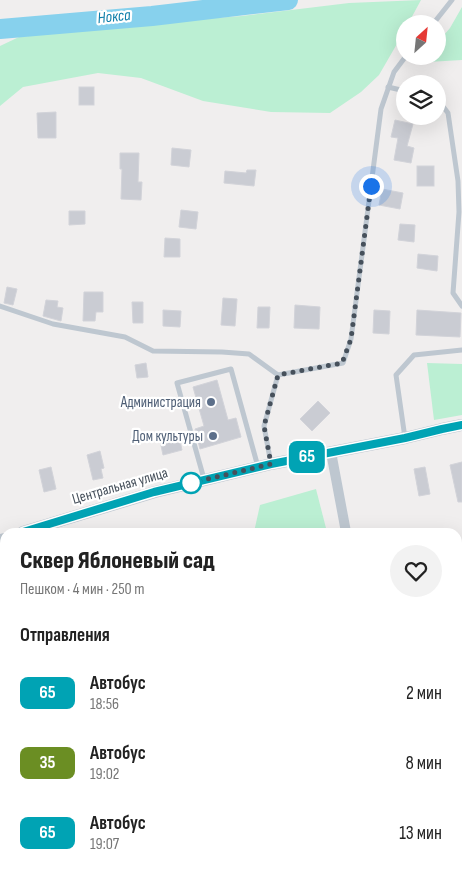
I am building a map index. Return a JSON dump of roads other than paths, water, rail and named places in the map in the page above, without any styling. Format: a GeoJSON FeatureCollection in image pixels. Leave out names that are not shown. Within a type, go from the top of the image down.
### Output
{"type":"FeatureCollection","features":[{"type":"Feature","properties":{"kind":"street","name":"Центральная улица"},"geometry":{"type":"LineString","coordinates":[[36,528],[154,492],[265,466],[462,425]]}},
{"type":"Feature","properties":{"kind":"street"},"geometry":{"type":"LineString","coordinates":[[331,452],[345,528]]}},
{"type":"Feature","properties":{"kind":"lane"},"geometry":{"type":"LineString","coordinates":[[440,15],[452,0]]}},
{"type":"Feature","properties":{"kind":"lane"},"geometry":{"type":"LineString","coordinates":[[0,306],[53,324],[124,337],[153,351],[249,354],[278,375],[342,363],[351,339],[381,109],[394,72],[399,65]]}},
{"type":"Feature","properties":{"kind":"lane"},"geometry":{"type":"LineString","coordinates":[[388,87],[396,89]]}},
{"type":"Feature","properties":{"kind":"lane"},"geometry":{"type":"LineString","coordinates":[[446,110],[448,113],[458,180],[459,212],[453,293],[462,306]]}},
{"type":"Feature","properties":{"kind":"lane"},"geometry":{"type":"LineString","coordinates":[[405,438],[396,375],[414,355],[462,350]]}},
{"type":"Feature","properties":{"kind":"lane"},"geometry":{"type":"LineString","coordinates":[[204,480],[178,384],[232,369],[265,466]]}},
{"type":"Feature","properties":{"kind":"lane"},"geometry":{"type":"LineString","coordinates":[[265,466],[264,426],[278,375]]}},
{"type":"Feature","properties":{"kind":"waterway","name":"Нокса"},"geometry":{"type":"LineString","coordinates":[[0,29],[152,16],[288,0]]}},
{"type":"Feature","properties":{"kind":"place","name":"Администрация"},"geometry":{"type":"Point","coordinates":[211,402]}},
{"type":"Feature","properties":{"kind":"place","name":"Дом культуры"},"geometry":{"type":"Point","coordinates":[213,436]}}]}
